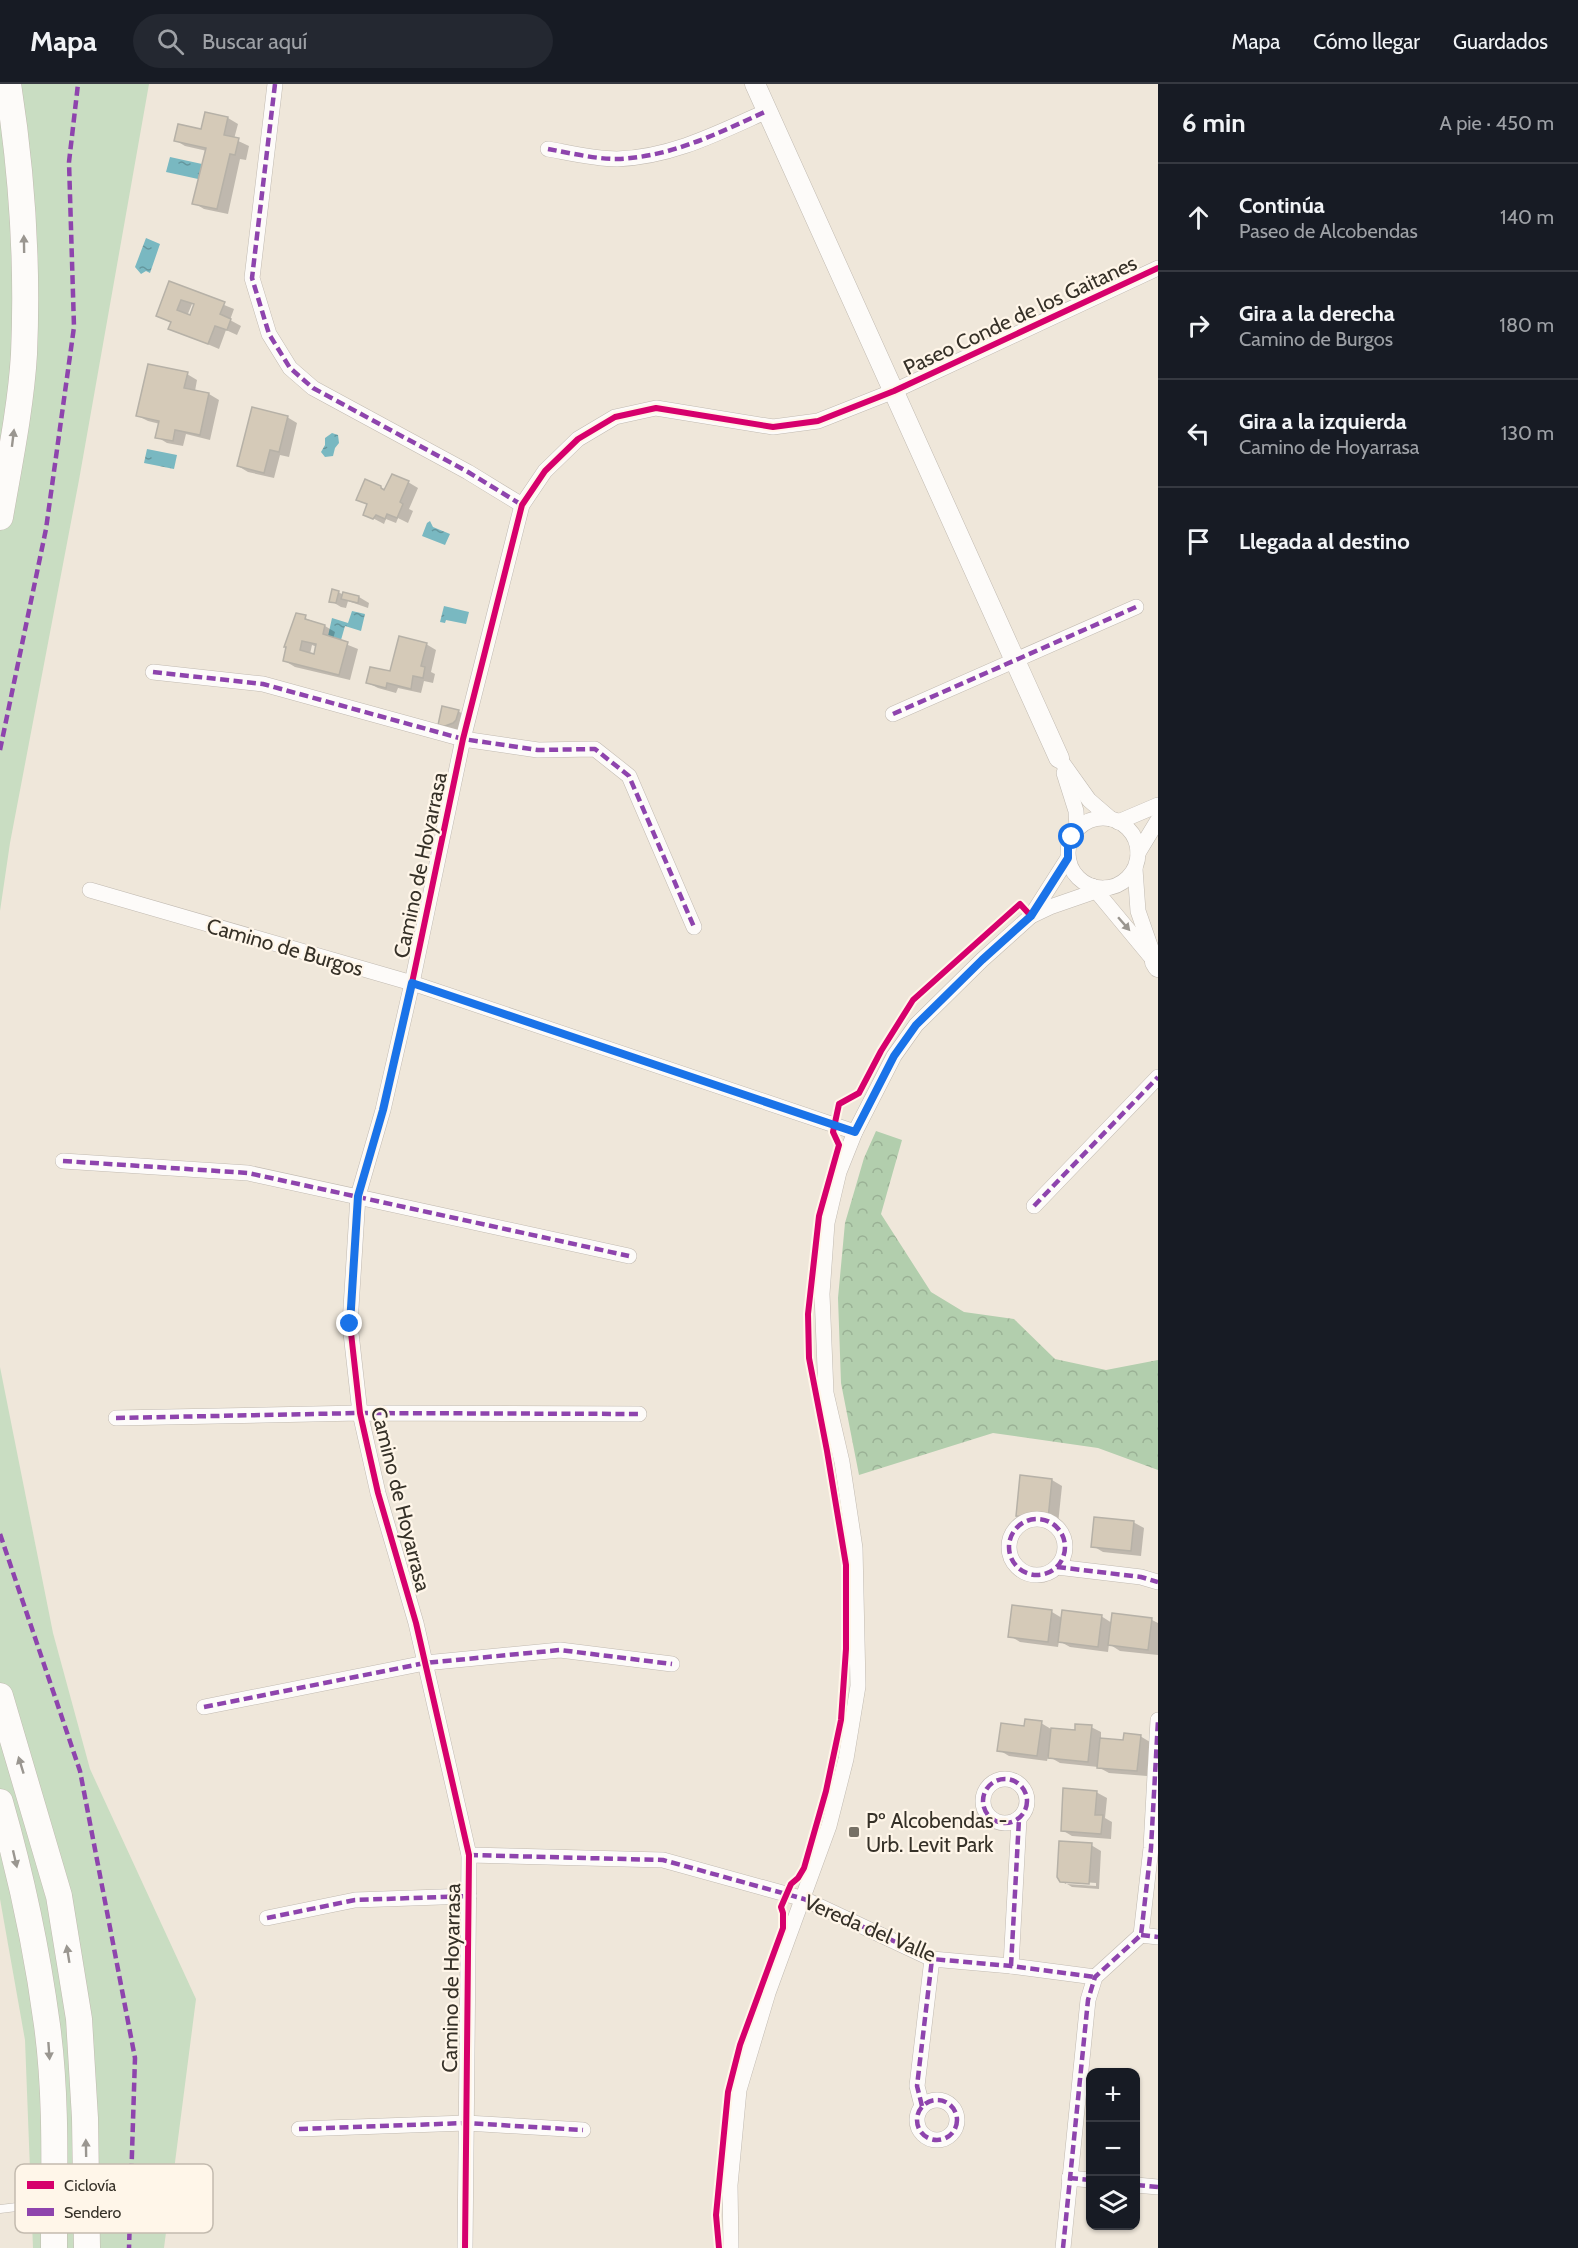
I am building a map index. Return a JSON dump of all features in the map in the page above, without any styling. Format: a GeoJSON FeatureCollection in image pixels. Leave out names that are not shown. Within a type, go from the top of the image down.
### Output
{"type":"FeatureCollection","features":[{"type":"Feature","properties":{"kind":"highway"},"geometry":{"type":"LineString","coordinates":[[0,517],[24,355],[23,216],[19,153],[8,84]]}},
{"type":"Feature","properties":{"kind":"highway"},"geometry":{"type":"LineString","coordinates":[[0,1696],[59,1896],[79,2019],[86,2164]]}},
{"type":"Feature","properties":{"kind":"highway"},"geometry":{"type":"LineString","coordinates":[[0,1802],[30,1926],[47,2026],[54,2122],[54,2164]]}},
{"type":"Feature","properties":{"kind":"highway"},"geometry":{"type":"LineString","coordinates":[[87,2233],[87,2248]]}},
{"type":"Feature","properties":{"kind":"street"},"geometry":{"type":"LineString","coordinates":[[275,84],[252,278],[268,334],[290,368],[313,388],[468,471],[522,505]]}},
{"type":"Feature","properties":{"kind":"street","name":"Paseo Conde de los Gaitanes"},"geometry":{"type":"LineString","coordinates":[[755,84],[1059,758],[1076,811],[1077,828]]}},
{"type":"Feature","properties":{"kind":"street"},"geometry":{"type":"LineString","coordinates":[[548,149],[616,159],[656,154],[695,144],[767,111]]}},
{"type":"Feature","properties":{"kind":"street","name":"Paseo Conde de los Gaitanes"},"geometry":{"type":"LineString","coordinates":[[894,391],[1158,268]]}},
{"type":"Feature","properties":{"kind":"street","name":"Camino de Hoyarrasa"},"geometry":{"type":"LineString","coordinates":[[465,2248],[469,1855],[416,1623],[378,1493],[360,1413],[350,1324],[358,1196],[383,1110],[463,740],[522,505],[545,471],[578,439],[615,417],[656,408],[773,428],[818,421],[894,391]]}},
{"type":"Feature","properties":{"kind":"street"},"geometry":{"type":"LineString","coordinates":[[893,714],[1136,607]]}},
{"type":"Feature","properties":{"kind":"street"},"geometry":{"type":"LineString","coordinates":[[153,672],[263,684],[463,740],[538,750],[595,749],[629,776],[694,927]]}},
{"type":"Feature","properties":{"kind":"street","name":"Paseo Conde de los Gaitanes"},"geometry":{"type":"LineString","coordinates":[[1059,758],[1089,800],[1114,820]]}},
{"type":"Feature","properties":{"kind":"street"},"geometry":{"type":"LineString","coordinates":[[1114,820],[1158,805]]}},
{"type":"Feature","properties":{"kind":"street"},"geometry":{"type":"LineString","coordinates":[[1138,853],[1131,831],[1114,820],[1101,818],[1089,820],[1077,828],[1068,846],[1068,858],[1078,878],[1098,889],[1157,964]]}},
{"type":"Feature","properties":{"kind":"street"},"geometry":{"type":"LineString","coordinates":[[1157,964],[1138,910],[1135,869],[1138,853],[1158,820]]}},
{"type":"Feature","properties":{"kind":"street"},"geometry":{"type":"LineString","coordinates":[[731,2248],[730,2185],[739,2090],[768,1993],[829,1826],[846,1759],[858,1686],[855,1548],[842,1462],[826,1393],[822,1294],[827,1223],[839,1172],[855,1132],[894,1056],[916,1025],[1031,916],[1068,858]]}},
{"type":"Feature","properties":{"kind":"street"},"geometry":{"type":"LineString","coordinates":[[1031,916],[1098,889],[1121,883],[1135,869]]}},
{"type":"Feature","properties":{"kind":"street","name":"Camino de Burgos"},"geometry":{"type":"LineString","coordinates":[[90,890],[412,983],[855,1132]]}},
{"type":"Feature","properties":{"kind":"street"},"geometry":{"type":"LineString","coordinates":[[1034,1206],[1158,1077]]}},
{"type":"Feature","properties":{"kind":"street"},"geometry":{"type":"LineString","coordinates":[[63,1161],[248,1173],[629,1256]]}},
{"type":"Feature","properties":{"kind":"street","name":"Camino de Hoyarrasa"},"geometry":{"type":"LineString","coordinates":[[116,1418],[360,1413],[639,1414]]}},
{"type":"Feature","properties":{"kind":"street"},"geometry":{"type":"LineString","coordinates":[[1058,1567],[1142,1577],[1158,1582]]}},
{"type":"Feature","properties":{"kind":"street"},"geometry":{"type":"LineString","coordinates":[[204,1707],[425,1663],[560,1650],[672,1664]]}},
{"type":"Feature","properties":{"kind":"street"},"geometry":{"type":"LineString","coordinates":[[1063,2248],[1088,2000],[1095,1977],[1140,1935],[1151,1848],[1158,1720]]}},
{"type":"Feature","properties":{"kind":"street"},"geometry":{"type":"LineString","coordinates":[[1011,1966],[1019,1819]]}},
{"type":"Feature","properties":{"kind":"street","name":"Vereda del Valle"},"geometry":{"type":"LineString","coordinates":[[469,1855],[663,1860],[804,1899],[932,1959],[1095,1977]]}},
{"type":"Feature","properties":{"kind":"street","name":"Camino de Hoyarrasa"},"geometry":{"type":"LineString","coordinates":[[267,1918],[355,1900],[469,1896]]}},
{"type":"Feature","properties":{"kind":"street"},"geometry":{"type":"LineString","coordinates":[[1140,1935],[1158,1937]]}},
{"type":"Feature","properties":{"kind":"street"},"geometry":{"type":"LineString","coordinates":[[922,2106],[917,2086],[932,1959]]}},
{"type":"Feature","properties":{"kind":"street"},"geometry":{"type":"LineString","coordinates":[[299,2129],[466,2123],[583,2130]]}},
{"type":"Feature","properties":{"kind":"street"},"geometry":{"type":"LineString","coordinates":[[1069,2178],[1086,2180]]}},
{"type":"Feature","properties":{"kind":"street"},"geometry":{"type":"LineString","coordinates":[[1140,2185],[1158,2187]]}},
{"type":"Feature","properties":{"kind":"lane"},"geometry":{"type":"LineString","coordinates":[[0,2209],[15,2207]]}},
{"type":"Feature","properties":{"kind":"green space"},"geometry":{"type":"Polygon","coordinates":[[[0,84],[149,84],[79,480],[10,843],[0,911],[0,84]]]}},
{"type":"Feature","properties":{"kind":"green space"},"geometry":{"type":"Polygon","coordinates":[[[876,1131],[902,1140],[881,1214],[931,1292],[964,1312],[1014,1319],[1055,1359],[1106,1370],[1158,1360],[1158,1470],[1098,1448],[993,1433],[859,1475],[841,1383],[838,1298],[845,1223],[864,1158],[876,1131]]]}},
{"type":"Feature","properties":{"kind":"green space"},"geometry":{"type":"Polygon","coordinates":[[[0,1367],[53,1633],[90,1769],[196,1999],[175,2164],[30,2164],[25,2040],[0,1899],[0,1367]]]}},
{"type":"Feature","properties":{"kind":"green space"},"geometry":{"type":"Polygon","coordinates":[[[32,2233],[166,2233],[164,2248],[33,2248],[32,2233]]]}},
{"type":"Feature","properties":{"kind":"water"},"geometry":{"type":"Polygon","coordinates":[[[170,157],[202,164],[198,179],[166,172],[170,157]]]}},
{"type":"Feature","properties":{"kind":"water"},"geometry":{"type":"Polygon","coordinates":[[[146,238],[160,244],[150,273],[146,271],[141,274],[135,267],[146,238]]]}},
{"type":"Feature","properties":{"kind":"water"},"geometry":{"type":"Polygon","coordinates":[[[332,433],[338,435],[339,443],[333,456],[325,457],[321,452],[325,445],[325,438],[332,433]]]}},
{"type":"Feature","properties":{"kind":"water"},"geometry":{"type":"Polygon","coordinates":[[[147,449],[177,455],[174,469],[144,463],[147,449]]]}},
{"type":"Feature","properties":{"kind":"water"},"geometry":{"type":"Polygon","coordinates":[[[430,521],[433,527],[450,534],[445,545],[422,536],[430,521]]]}},
{"type":"Feature","properties":{"kind":"water"},"geometry":{"type":"Polygon","coordinates":[[[444,606],[469,612],[466,624],[446,620],[445,623],[440,622],[444,606]]]}},
{"type":"Feature","properties":{"kind":"water"},"geometry":{"type":"Polygon","coordinates":[[[352,611],[365,614],[361,631],[345,626],[341,640],[328,636],[332,618],[348,623],[352,611]]]}},
{"type":"Feature","properties":{"kind":"building"},"geometry":{"type":"Polygon","coordinates":[[[205,112],[228,117],[224,135],[239,138],[235,155],[230,154],[217,209],[192,204],[206,148],[174,141],[178,124],[201,129],[205,112]]]}},
{"type":"Feature","properties":{"kind":"building"},"geometry":{"type":"Polygon","coordinates":[[[169,281],[225,302],[220,314],[231,319],[227,330],[215,326],[208,344],[168,329],[171,322],[156,316],[169,281]],[[181,300],[177,310],[190,315],[194,304],[181,300]]]}},
{"type":"Feature","properties":{"kind":"building"},"geometry":{"type":"Polygon","coordinates":[[[148,364],[188,372],[184,388],[209,393],[200,435],[175,430],[173,441],[155,438],[159,421],[136,416],[148,364]]]}},
{"type":"Feature","properties":{"kind":"building"},"geometry":{"type":"Polygon","coordinates":[[[252,407],[288,416],[279,452],[270,450],[264,473],[237,466],[252,407]]]}},
{"type":"Feature","properties":{"kind":"building"},"geometry":{"type":"Polygon","coordinates":[[[392,474],[409,481],[400,502],[403,504],[397,518],[387,514],[385,519],[376,515],[373,519],[363,515],[367,504],[356,500],[365,479],[381,486],[384,490],[392,474]]]}},
{"type":"Feature","properties":{"kind":"building"},"geometry":{"type":"Polygon","coordinates":[[[332,589],[339,591],[336,603],[329,602],[332,589]]]}},
{"type":"Feature","properties":{"kind":"building"},"geometry":{"type":"Polygon","coordinates":[[[343,592],[359,596],[358,603],[341,599],[343,592]]]}},
{"type":"Feature","properties":{"kind":"building"},"geometry":{"type":"Polygon","coordinates":[[[296,613],[306,615],[305,619],[325,625],[323,634],[348,642],[339,675],[283,661],[286,647],[284,647],[296,613]],[[302,641],[300,650],[314,654],[316,644],[302,641]]]}},
{"type":"Feature","properties":{"kind":"building"},"geometry":{"type":"Polygon","coordinates":[[[399,636],[427,643],[421,666],[425,667],[423,678],[413,676],[411,689],[387,683],[386,688],[366,683],[370,667],[390,671],[399,636]]]}},
{"type":"Feature","properties":{"kind":"building"},"geometry":{"type":"Polygon","coordinates":[[[442,706],[459,710],[453,723],[445,726],[438,725],[442,706]]]}},
{"type":"Feature","properties":{"kind":"building"},"geometry":{"type":"Polygon","coordinates":[[[1020,1475],[1052,1479],[1048,1519],[1016,1516],[1020,1475]]]}},
{"type":"Feature","properties":{"kind":"building"},"geometry":{"type":"Polygon","coordinates":[[[1094,1517],[1134,1521],[1131,1551],[1091,1547],[1094,1517]]]}},
{"type":"Feature","properties":{"kind":"building"},"geometry":{"type":"Polygon","coordinates":[[[1012,1605],[1052,1610],[1048,1642],[1008,1637],[1012,1605]]]}},
{"type":"Feature","properties":{"kind":"building"},"geometry":{"type":"Polygon","coordinates":[[[1062,1610],[1102,1615],[1098,1647],[1058,1642],[1062,1610]]]}},
{"type":"Feature","properties":{"kind":"building"},"geometry":{"type":"Polygon","coordinates":[[[1112,1613],[1152,1618],[1148,1650],[1108,1645],[1112,1613]]]}},
{"type":"Feature","properties":{"kind":"building"},"geometry":{"type":"Polygon","coordinates":[[[1025,1719],[1042,1721],[1037,1756],[997,1751],[1001,1723],[1024,1726],[1025,1719]]]}},
{"type":"Feature","properties":{"kind":"building"},"geometry":{"type":"Polygon","coordinates":[[[1075,1724],[1092,1725],[1088,1762],[1048,1758],[1051,1728],[1075,1730],[1075,1724]]]}},
{"type":"Feature","properties":{"kind":"building"},"geometry":{"type":"Polygon","coordinates":[[[1124,1733],[1141,1735],[1137,1771],[1097,1768],[1100,1738],[1123,1740],[1124,1733]]]}},
{"type":"Feature","properties":{"kind":"building"},"geometry":{"type":"Polygon","coordinates":[[[1063,1788],[1097,1791],[1095,1815],[1103,1815],[1101,1834],[1061,1831],[1063,1788]]]}},
{"type":"Feature","properties":{"kind":"building"},"geometry":{"type":"Polygon","coordinates":[[[1059,1841],[1092,1843],[1089,1884],[1060,1882],[1057,1877],[1059,1841]]]}},
{"type":"Feature","properties":{"kind":"marked path"},"geometry":{"type":"LineString","coordinates":[[0,750],[46,529],[74,327],[69,162],[78,84]]}},
{"type":"Feature","properties":{"kind":"marked path"},"geometry":{"type":"LineString","coordinates":[[275,84],[252,278],[269,334],[290,368],[313,388],[468,472],[522,505]]}},
{"type":"Feature","properties":{"kind":"marked path"},"geometry":{"type":"LineString","coordinates":[[548,149],[582,156],[617,159],[657,154],[731,128],[767,111]]}},
{"type":"Feature","properties":{"kind":"marked path"},"geometry":{"type":"LineString","coordinates":[[893,714],[1136,607]]}},
{"type":"Feature","properties":{"kind":"marked path"},"geometry":{"type":"LineString","coordinates":[[153,672],[263,684],[463,739],[538,750],[595,749],[629,776],[694,927]]}},
{"type":"Feature","properties":{"kind":"marked path"},"geometry":{"type":"LineString","coordinates":[[1034,1206],[1158,1077]]}},
{"type":"Feature","properties":{"kind":"marked path"},"geometry":{"type":"LineString","coordinates":[[63,1161],[248,1173],[629,1256]]}},
{"type":"Feature","properties":{"kind":"marked path"},"geometry":{"type":"LineString","coordinates":[[116,1418],[360,1413],[639,1414]]}},
{"type":"Feature","properties":{"kind":"marked path"},"geometry":{"type":"LineString","coordinates":[[1031,1519],[1043,1519],[1057,1527],[1065,1541],[1065,1547],[1063,1558],[1057,1567],[1043,1575],[1031,1575],[1014,1563],[1009,1553],[1009,1541],[1021,1524],[1031,1519]]}},
{"type":"Feature","properties":{"kind":"marked path"},"geometry":{"type":"LineString","coordinates":[[0,1534],[80,1771],[135,2058],[132,2164]]}},
{"type":"Feature","properties":{"kind":"marked path"},"geometry":{"type":"LineString","coordinates":[[1057,1567],[1141,1577],[1158,1582]]}},
{"type":"Feature","properties":{"kind":"marked path"},"geometry":{"type":"LineString","coordinates":[[204,1707],[425,1663],[560,1650],[672,1664]]}},
{"type":"Feature","properties":{"kind":"marked path"},"geometry":{"type":"LineString","coordinates":[[1063,2248],[1088,2000],[1095,1977],[1141,1935],[1151,1848],[1158,1720]]}},
{"type":"Feature","properties":{"kind":"marked path"},"geometry":{"type":"LineString","coordinates":[[1005,1779],[1021,1785],[1027,1801],[1021,1817],[1005,1823],[989,1817],[983,1801],[989,1785],[1005,1779]]}},
{"type":"Feature","properties":{"kind":"marked path"},"geometry":{"type":"LineString","coordinates":[[1011,1966],[1019,1819]]}},
{"type":"Feature","properties":{"kind":"marked path"},"geometry":{"type":"LineString","coordinates":[[469,1855],[663,1860],[804,1899],[932,1959],[1095,1977]]}},
{"type":"Feature","properties":{"kind":"marked path"},"geometry":{"type":"LineString","coordinates":[[267,1918],[355,1900],[469,1896]]}},
{"type":"Feature","properties":{"kind":"marked path"},"geometry":{"type":"LineString","coordinates":[[1141,1935],[1158,1937]]}},
{"type":"Feature","properties":{"kind":"marked path"},"geometry":{"type":"LineString","coordinates":[[922,2106],[917,2086],[932,1959]]}},
{"type":"Feature","properties":{"kind":"marked path"},"geometry":{"type":"LineString","coordinates":[[937,2100],[951,2106],[957,2120],[951,2134],[937,2140],[923,2134],[917,2120],[923,2106],[937,2100]]}},
{"type":"Feature","properties":{"kind":"marked path"},"geometry":{"type":"LineString","coordinates":[[299,2129],[466,2123],[583,2130]]}},
{"type":"Feature","properties":{"kind":"marked path"},"geometry":{"type":"LineString","coordinates":[[1069,2178],[1086,2180]]}},
{"type":"Feature","properties":{"kind":"marked path"},"geometry":{"type":"LineString","coordinates":[[1140,2185],[1158,2187]]}},
{"type":"Feature","properties":{"kind":"marked path"},"geometry":{"type":"LineString","coordinates":[[129,2233],[129,2248]]}},
{"type":"Feature","properties":{"kind":"cycle path"},"geometry":{"type":"LineString","coordinates":[[465,2248],[469,1855],[416,1623],[378,1493],[360,1413],[350,1324],[358,1196],[383,1110],[463,739],[522,505],[545,471],[578,439],[615,417],[656,408],[773,427],[818,421],[894,391],[1158,268]]}},
{"type":"Feature","properties":{"kind":"cycle path"},"geometry":{"type":"LineString","coordinates":[[719,2248],[716,2215],[728,2092],[740,2045],[783,1928],[781,1907],[791,1884],[804,1868],[826,1791],[841,1720],[846,1649],[846,1565],[809,1358],[808,1314],[819,1216],[839,1145],[833,1132],[839,1104],[859,1093],[881,1051],[913,1000],[1020,904],[1031,916]]}},
{"type":"Feature","properties":{"kind":"place","name":"Pº Alcobendas - Urb. Levit Park"},"geometry":{"type":"Point","coordinates":[854,1832]}},
{"type":"Feature","properties":{"kind":"route"},"geometry":{"type":"LineString","coordinates":[[350,1324],[358,1196],[383,1110],[412,983],[855,1132],[894,1056],[916,1025],[1031,916],[1068,858],[1068,846],[1072,837]]}}]}
